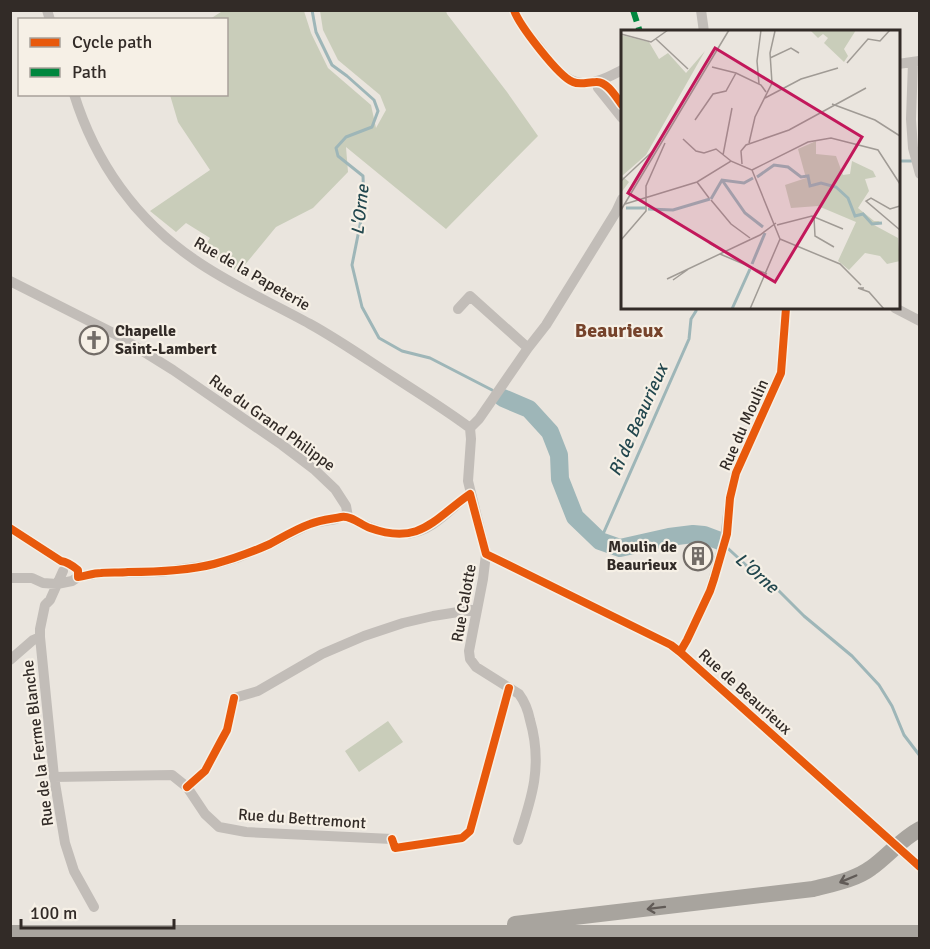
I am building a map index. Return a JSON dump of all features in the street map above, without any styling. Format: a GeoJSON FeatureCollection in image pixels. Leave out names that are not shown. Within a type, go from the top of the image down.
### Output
{"type":"FeatureCollection","features":[{"type":"Feature","properties":{"kind":"highway"},"geometry":{"type":"LineString","coordinates":[[477,933],[510,925],[813,889],[842,882],[870,869],[903,839],[920,829]]}},
{"type":"Feature","properties":{"kind":"highway"},"geometry":{"type":"LineString","coordinates":[[10,933],[919,933]]}},
{"type":"Feature","properties":{"kind":"street"},"geometry":{"type":"LineString","coordinates":[[514,10],[520,22],[564,77],[573,82],[589,83],[621,70]]}},
{"type":"Feature","properties":{"kind":"street"},"geometry":{"type":"LineString","coordinates":[[701,10],[704,30]]}},
{"type":"Feature","properties":{"kind":"street"},"geometry":{"type":"LineString","coordinates":[[900,64],[916,61],[911,129],[920,174]]}},
{"type":"Feature","properties":{"kind":"street"},"geometry":{"type":"LineString","coordinates":[[597,81],[606,85],[621,104]]}},
{"type":"Feature","properties":{"kind":"street"},"geometry":{"type":"LineString","coordinates":[[597,81],[598,88],[621,117]]}},
{"type":"Feature","properties":{"kind":"street","name":"Rue de la Papeterie"},"geometry":{"type":"LineString","coordinates":[[75,96],[94,147],[114,179],[144,217],[176,246],[216,273],[312,325],[470,428]]}},
{"type":"Feature","properties":{"kind":"street"},"geometry":{"type":"LineString","coordinates":[[486,554],[468,481],[470,428],[498,393],[550,318],[621,202]]}},
{"type":"Feature","properties":{"kind":"street","name":"Rue du Grand Philippe"},"geometry":{"type":"LineString","coordinates":[[10,280],[117,335],[173,370],[282,445],[315,470],[335,489],[346,506],[348,517]]}},
{"type":"Feature","properties":{"kind":"street"},"geometry":{"type":"LineString","coordinates":[[459,309],[470,296],[528,348]]}},
{"type":"Feature","properties":{"kind":"street","name":"Rue du Moulin"},"geometry":{"type":"LineString","coordinates":[[680,652],[710,591],[724,544],[734,479],[778,384],[781,373],[786,309]]}},
{"type":"Feature","properties":{"kind":"street"},"geometry":{"type":"LineString","coordinates":[[897,309],[920,321]]}},
{"type":"Feature","properties":{"kind":"street"},"geometry":{"type":"LineString","coordinates":[[10,528],[69,571],[160,572],[211,565],[237,558],[312,523],[343,516],[384,533],[401,535],[411,533],[434,524],[470,494]]}},
{"type":"Feature","properties":{"kind":"street","name":"Rue Calotte"},"geometry":{"type":"LineString","coordinates":[[486,554],[469,651],[470,659],[476,667],[519,694],[524,701],[537,746],[535,779],[518,840]]}},
{"type":"Feature","properties":{"kind":"street","name":"Rue de Beaurieux"},"geometry":{"type":"LineString","coordinates":[[486,554],[671,645],[920,867]]}},
{"type":"Feature","properties":{"kind":"street","name":"Rue de la Ferme Blanche"},"geometry":{"type":"LineString","coordinates":[[69,571],[57,584],[50,600],[45,605],[40,637],[54,777],[65,843],[74,871],[94,907]]}},
{"type":"Feature","properties":{"kind":"street"},"geometry":{"type":"LineString","coordinates":[[10,578],[32,578],[43,583],[57,584]]}},
{"type":"Feature","properties":{"kind":"street","name":"Rue de la Ferme Blanche"},"geometry":{"type":"LineString","coordinates":[[43,583],[42,599],[45,605]]}},
{"type":"Feature","properties":{"kind":"street"},"geometry":{"type":"LineString","coordinates":[[234,698],[258,691],[322,654],[364,636],[402,623],[477,609]]}},
{"type":"Feature","properties":{"kind":"street"},"geometry":{"type":"LineString","coordinates":[[10,660],[33,640],[40,637]]}},
{"type":"Feature","properties":{"kind":"street","name":"Rue du Bettremont"},"geometry":{"type":"LineString","coordinates":[[54,777],[172,775],[187,787],[205,814],[219,827],[246,832],[392,839]]}},
{"type":"Feature","properties":{"kind":"green space"},"geometry":{"type":"Polygon","coordinates":[[[224,10],[304,11],[311,33],[328,68],[371,105],[376,128],[386,110],[380,95],[338,60],[323,30],[320,11],[446,11],[538,136],[446,229],[346,147],[348,172],[313,208],[276,227],[239,272],[202,251],[210,238],[186,223],[176,232],[150,211],[210,170],[178,122],[170,96],[228,96],[228,18],[212,18],[224,10]]]}},
{"type":"Feature","properties":{"kind":"green space"},"geometry":{"type":"Polygon","coordinates":[[[388,721],[403,742],[359,772],[345,751],[388,721]]]}},
{"type":"Feature","properties":{"kind":"waterway","name":"L'Orne"},"geometry":{"type":"LineString","coordinates":[[312,10],[316,32],[332,65],[374,100],[378,111],[372,127],[346,137],[336,148],[338,156],[363,176],[364,205],[352,265],[362,307],[379,338],[402,351],[430,358],[492,390]]}},
{"type":"Feature","properties":{"kind":"waterway","name":"Ri de Beaurieux"},"geometry":{"type":"LineString","coordinates":[[900,161],[911,161]]}},
{"type":"Feature","properties":{"kind":"waterway","name":"Ri de Beaurieux"},"geometry":{"type":"LineString","coordinates":[[600,541],[689,339],[691,319],[696,309]]}},
{"type":"Feature","properties":{"kind":"waterway","name":"L'Orne"},"geometry":{"type":"LineString","coordinates":[[503,398],[529,409],[550,432],[559,455],[560,479],[575,517],[600,541],[620,548],[693,534],[720,541]]}},
{"type":"Feature","properties":{"kind":"waterway","name":"L'Orne"},"geometry":{"type":"LineString","coordinates":[[720,541],[748,567],[768,580],[804,616],[852,656],[879,685],[892,706],[904,735],[920,756]]}},
{"type":"Feature","properties":{"kind":"marked path"},"geometry":{"type":"LineString","coordinates":[[633,10],[639,30]]}},
{"type":"Feature","properties":{"kind":"cycle path"},"geometry":{"type":"LineString","coordinates":[[514,10],[523,27],[559,71],[576,83],[600,82],[604,84],[621,104]]}},
{"type":"Feature","properties":{"kind":"cycle path"},"geometry":{"type":"LineString","coordinates":[[680,652],[714,579],[727,534],[730,498],[736,473],[781,373],[786,309]]}},
{"type":"Feature","properties":{"kind":"cycle path"},"geometry":{"type":"LineString","coordinates":[[10,528],[74,567],[78,570],[78,577],[98,573],[171,571],[228,560],[270,544],[310,524],[341,517],[348,517],[370,528],[387,533],[414,532],[436,520],[470,494],[486,554],[671,645],[920,867]]}},
{"type":"Feature","properties":{"kind":"cycle path"},"geometry":{"type":"LineString","coordinates":[[392,839],[395,848],[462,838],[470,831],[509,688]]}},
{"type":"Feature","properties":{"kind":"cycle path"},"geometry":{"type":"LineString","coordinates":[[187,787],[205,771],[227,730],[234,698]]}},
{"type":"Feature","properties":{"kind":"place","name":"Chapelle Saint-Lambert"},"geometry":{"type":"Point","coordinates":[94,340]}},
{"type":"Feature","properties":{"kind":"place","name":"Moulin de Beaurieux"},"geometry":{"type":"Point","coordinates":[698,556]}},
{"type":"Feature","properties":{"kind":"district","name":"Beaurieux"},"geometry":{"type":"Point","coordinates":[619,330]}}]}
